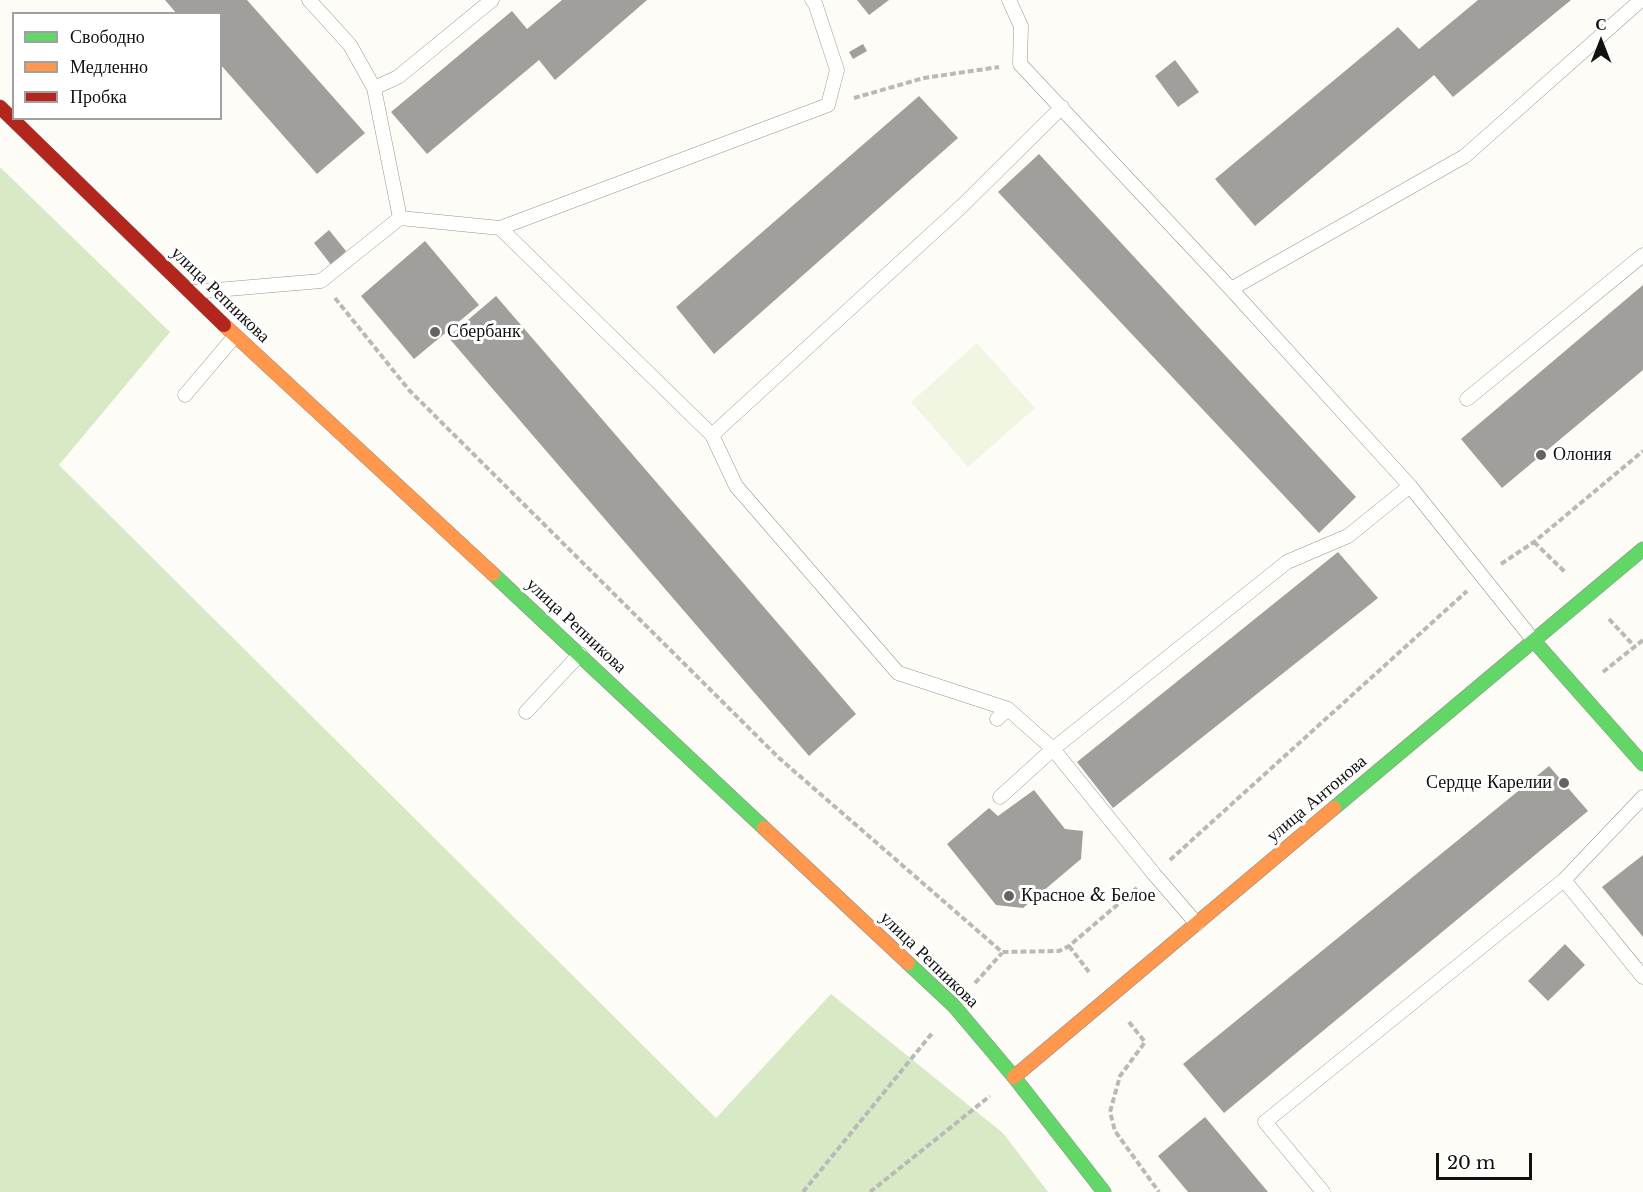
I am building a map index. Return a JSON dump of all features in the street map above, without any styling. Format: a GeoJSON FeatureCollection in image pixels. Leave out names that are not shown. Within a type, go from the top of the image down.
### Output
{"type":"FeatureCollection","features":[{"type":"Feature","properties":{"kind":"main road","name":"улица Репникова"},"geometry":{"type":"LineString","coordinates":[[0,107],[12,119]]}},
{"type":"Feature","properties":{"kind":"main road","name":"улица Репникова"},"geometry":{"type":"LineString","coordinates":[[13,120],[235,336],[580,654],[954,1006],[1014,1077],[1104,1192]]}},
{"type":"Feature","properties":{"kind":"main road","name":"улица Антонова"},"geometry":{"type":"LineString","coordinates":[[1014,1077],[1643,549]]}},
{"type":"Feature","properties":{"kind":"main road"},"geometry":{"type":"LineString","coordinates":[[1534,641],[1643,764]]}},
{"type":"Feature","properties":{"kind":"lane"},"geometry":{"type":"LineString","coordinates":[[309,0],[350,45],[374,88],[400,218]]}},
{"type":"Feature","properties":{"kind":"lane"},"geometry":{"type":"LineString","coordinates":[[374,88],[398,77],[492,0]]}},
{"type":"Feature","properties":{"kind":"lane"},"geometry":{"type":"LineString","coordinates":[[191,292],[321,281],[400,218],[500,228],[828,105],[837,70],[815,3],[812,0]]}},
{"type":"Feature","properties":{"kind":"lane"},"geometry":{"type":"LineString","coordinates":[[1009,0],[1021,26],[1020,64],[1231,289],[1410,486],[1534,641]]}},
{"type":"Feature","properties":{"kind":"lane"},"geometry":{"type":"LineString","coordinates":[[1231,289],[1465,156],[1641,0]]}},
{"type":"Feature","properties":{"kind":"lane"},"geometry":{"type":"LineString","coordinates":[[712,435],[962,206],[1062,107]]}},
{"type":"Feature","properties":{"kind":"lane"},"geometry":{"type":"LineString","coordinates":[[500,228],[712,435],[735,486],[898,673],[1008,709],[1053,749],[1197,924]]}},
{"type":"Feature","properties":{"kind":"lane"},"geometry":{"type":"LineString","coordinates":[[1467,399],[1643,255]]}},
{"type":"Feature","properties":{"kind":"lane"},"geometry":{"type":"LineString","coordinates":[[184,395],[235,336]]}},
{"type":"Feature","properties":{"kind":"lane"},"geometry":{"type":"LineString","coordinates":[[1000,797],[1053,749],[1287,562],[1348,536],[1410,486]]}},
{"type":"Feature","properties":{"kind":"lane"},"geometry":{"type":"LineString","coordinates":[[526,712],[580,654]]}},
{"type":"Feature","properties":{"kind":"lane"},"geometry":{"type":"LineString","coordinates":[[997,719],[1008,709]]}},
{"type":"Feature","properties":{"kind":"lane"},"geometry":{"type":"LineString","coordinates":[[1323,1192],[1265,1122],[1564,879],[1643,797]]}},
{"type":"Feature","properties":{"kind":"lane"},"geometry":{"type":"LineString","coordinates":[[1564,879],[1643,976]]}},
{"type":"Feature","properties":{"kind":"path"},"geometry":{"type":"LineString","coordinates":[[828,105],[924,78],[1020,64]]}},
{"type":"Feature","properties":{"kind":"path"},"geometry":{"type":"LineString","coordinates":[[321,281],[409,390],[771,750],[1002,952],[1059,951],[1069,946],[1154,874],[1483,577],[1534,542],[1643,451]]}},
{"type":"Feature","properties":{"kind":"path"},"geometry":{"type":"LineString","coordinates":[[1579,691],[1643,640]]}},
{"type":"Feature","properties":{"kind":"path"},"geometry":{"type":"LineString","coordinates":[[804,1192],[954,1006],[1002,952]]}},
{"type":"Feature","properties":{"kind":"path"},"geometry":{"type":"LineString","coordinates":[[1145,1042],[1120,1076],[1110,1112],[1115,1131],[1159,1192]]}},
{"type":"Feature","properties":{"kind":"path"},"geometry":{"type":"LineString","coordinates":[[870,1192],[1014,1077]]}},
{"type":"Feature","properties":{"kind":"green space"},"geometry":{"type":"Polygon","coordinates":[[[0,167],[170,332],[59,465],[716,1118],[831,994],[1003,1133],[1048,1192],[0,1192],[0,167]]]}},
{"type":"Feature","properties":{"kind":"green space"},"geometry":{"type":"Polygon","coordinates":[[[977,343],[1035,408],[968,467],[911,402],[977,343]]]}},
{"type":"Feature","properties":{"kind":"building"},"geometry":{"type":"Polygon","coordinates":[[[165,0],[247,0],[365,133],[317,174],[222,66],[222,12],[175,12],[165,0]]]}},
{"type":"Feature","properties":{"kind":"building"},"geometry":{"type":"Polygon","coordinates":[[[562,0],[647,0],[555,80],[539,60],[427,154],[391,112],[512,11],[527,29],[562,0]]]}},
{"type":"Feature","properties":{"kind":"building"},"geometry":{"type":"Polygon","coordinates":[[[857,0],[889,0],[869,15],[857,0]]]}},
{"type":"Feature","properties":{"kind":"building"},"geometry":{"type":"Polygon","coordinates":[[[1478,0],[1571,0],[1453,97],[1434,75],[1255,226],[1215,179],[1398,27],[1419,49],[1478,0]]]}},
{"type":"Feature","properties":{"kind":"building"},"geometry":{"type":"Polygon","coordinates":[[[863,44],[867,51],[853,59],[849,52],[863,44]]]}},
{"type":"Feature","properties":{"kind":"building"},"geometry":{"type":"Polygon","coordinates":[[[1175,60],[1199,92],[1178,107],[1155,76],[1175,60]]]}},
{"type":"Feature","properties":{"kind":"building"},"geometry":{"type":"Polygon","coordinates":[[[919,96],[958,138],[714,354],[676,307],[919,96]]]}},
{"type":"Feature","properties":{"kind":"building"},"geometry":{"type":"Polygon","coordinates":[[[1039,154],[1356,497],[1319,533],[998,192],[1039,154]]]}},
{"type":"Feature","properties":{"kind":"building"},"geometry":{"type":"Polygon","coordinates":[[[329,230],[346,251],[332,266],[314,243],[329,230]]]}},
{"type":"Feature","properties":{"kind":"building"},"geometry":{"type":"Polygon","coordinates":[[[425,241],[479,305],[414,359],[361,296],[425,241]]]}},
{"type":"Feature","properties":{"kind":"building"},"geometry":{"type":"Polygon","coordinates":[[[1643,285],[1643,370],[1502,488],[1461,439],[1643,285]]]}},
{"type":"Feature","properties":{"kind":"building"},"geometry":{"type":"Polygon","coordinates":[[[496,296],[856,714],[809,756],[448,337],[496,296]]]}},
{"type":"Feature","properties":{"kind":"building"},"geometry":{"type":"Polygon","coordinates":[[[1338,552],[1378,598],[1113,808],[1077,762],[1338,552]]]}},
{"type":"Feature","properties":{"kind":"building"},"geometry":{"type":"Polygon","coordinates":[[[1549,766],[1588,811],[1224,1113],[1183,1064],[1549,766]]]}},
{"type":"Feature","properties":{"kind":"building"},"geometry":{"type":"Polygon","coordinates":[[[1034,790],[1065,829],[1083,831],[1081,859],[1023,908],[996,905],[947,844],[989,808],[998,816],[1034,790]]]}},
{"type":"Feature","properties":{"kind":"building"},"geometry":{"type":"Polygon","coordinates":[[[1643,855],[1643,937],[1602,887],[1643,855]]]}},
{"type":"Feature","properties":{"kind":"building"},"geometry":{"type":"Polygon","coordinates":[[[1565,944],[1585,965],[1548,1001],[1528,981],[1565,944]]]}},
{"type":"Feature","properties":{"kind":"building"},"geometry":{"type":"Polygon","coordinates":[[[1205,1117],[1268,1192],[1188,1192],[1158,1156],[1205,1117]]]}},
{"type":"Feature","properties":{"kind":"traffic: fast"},"geometry":{"type":"LineString","coordinates":[[1334,808],[1643,549]]}},
{"type":"Feature","properties":{"kind":"traffic: fast"},"geometry":{"type":"LineString","coordinates":[[493,574],[764,828]]}},
{"type":"Feature","properties":{"kind":"traffic: fast"},"geometry":{"type":"LineString","coordinates":[[1534,641],[1643,764]]}},
{"type":"Feature","properties":{"kind":"traffic: fast"},"geometry":{"type":"LineString","coordinates":[[908,963],[954,1006],[1014,1077],[1104,1192]]}},
{"type":"Feature","properties":{"kind":"traffic: slow"},"geometry":{"type":"LineString","coordinates":[[224,325],[493,574]]}},
{"type":"Feature","properties":{"kind":"traffic: slow"},"geometry":{"type":"LineString","coordinates":[[1014,1077],[1334,808]]}},
{"type":"Feature","properties":{"kind":"traffic: slow"},"geometry":{"type":"LineString","coordinates":[[764,828],[908,963]]}},
{"type":"Feature","properties":{"kind":"traffic: jam"},"geometry":{"type":"LineString","coordinates":[[0,107],[12,119]]}},
{"type":"Feature","properties":{"kind":"traffic: jam"},"geometry":{"type":"LineString","coordinates":[[13,120],[224,325]]}},
{"type":"Feature","properties":{"kind":"place","name":"Сбербанк"},"geometry":{"type":"Point","coordinates":[435,332]}},
{"type":"Feature","properties":{"kind":"place","name":"Олония"},"geometry":{"type":"Point","coordinates":[1541,455]}},
{"type":"Feature","properties":{"kind":"place","name":"Сердце Карелии"},"geometry":{"type":"Point","coordinates":[1564,783]}},
{"type":"Feature","properties":{"kind":"place","name":"Красное & Белое"},"geometry":{"type":"Point","coordinates":[1009,896]}}]}
